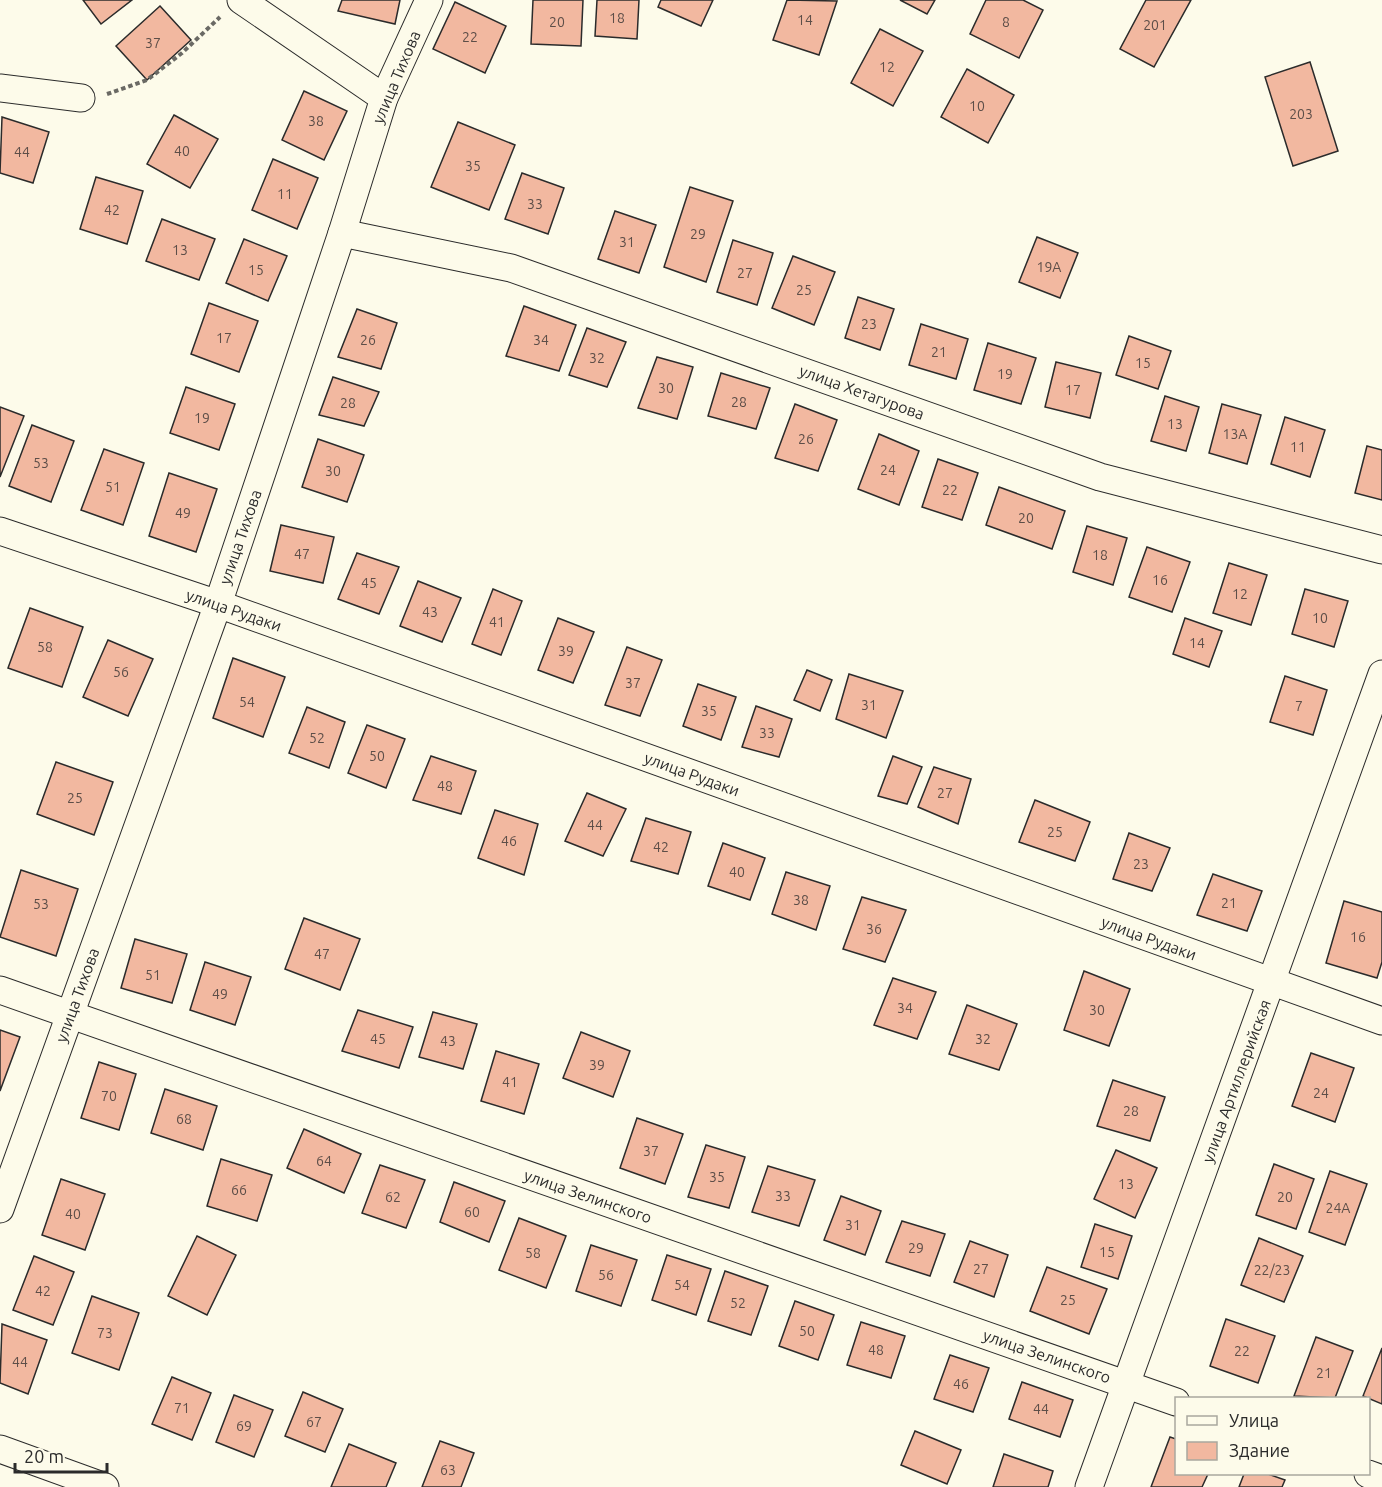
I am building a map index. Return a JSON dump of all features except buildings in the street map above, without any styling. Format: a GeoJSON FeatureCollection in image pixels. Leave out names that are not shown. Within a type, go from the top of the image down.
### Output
{"type":"FeatureCollection","features":[{"type":"Feature","properties":{"kind":"street","name":"улица Тихова"},"geometry":{"type":"LineString","coordinates":[[0,1209],[218,604],[342,233],[384,98],[429,0]]}},
{"type":"Feature","properties":{"kind":"street"},"geometry":{"type":"LineString","coordinates":[[232,8],[384,98]]}},
{"type":"Feature","properties":{"kind":"street"},"geometry":{"type":"LineString","coordinates":[[0,88],[81,98]]}},
{"type":"Feature","properties":{"kind":"street","name":"улица Хетагурова"},"geometry":{"type":"LineString","coordinates":[[342,233],[511,268],[1100,477],[1382,550]]}},
{"type":"Feature","properties":{"kind":"street","name":"улица Рудаки"},"geometry":{"type":"LineString","coordinates":[[0,531],[218,604],[1382,1021]]}},
{"type":"Feature","properties":{"kind":"street","name":"улица Артиллерийская"},"geometry":{"type":"LineString","coordinates":[[1089,1487],[1382,674]]}},
{"type":"Feature","properties":{"kind":"street","name":"улица Зелинского"},"geometry":{"type":"LineString","coordinates":[[0,990],[1175,1402]]}},
{"type":"Feature","properties":{"kind":"street"},"geometry":{"type":"LineString","coordinates":[[0,1449],[105,1487]]}},
{"type":"Feature","properties":{"kind":"path"},"geometry":{"type":"LineString","coordinates":[[81,98],[105,95],[147,80],[182,53],[232,8]]}}]}
